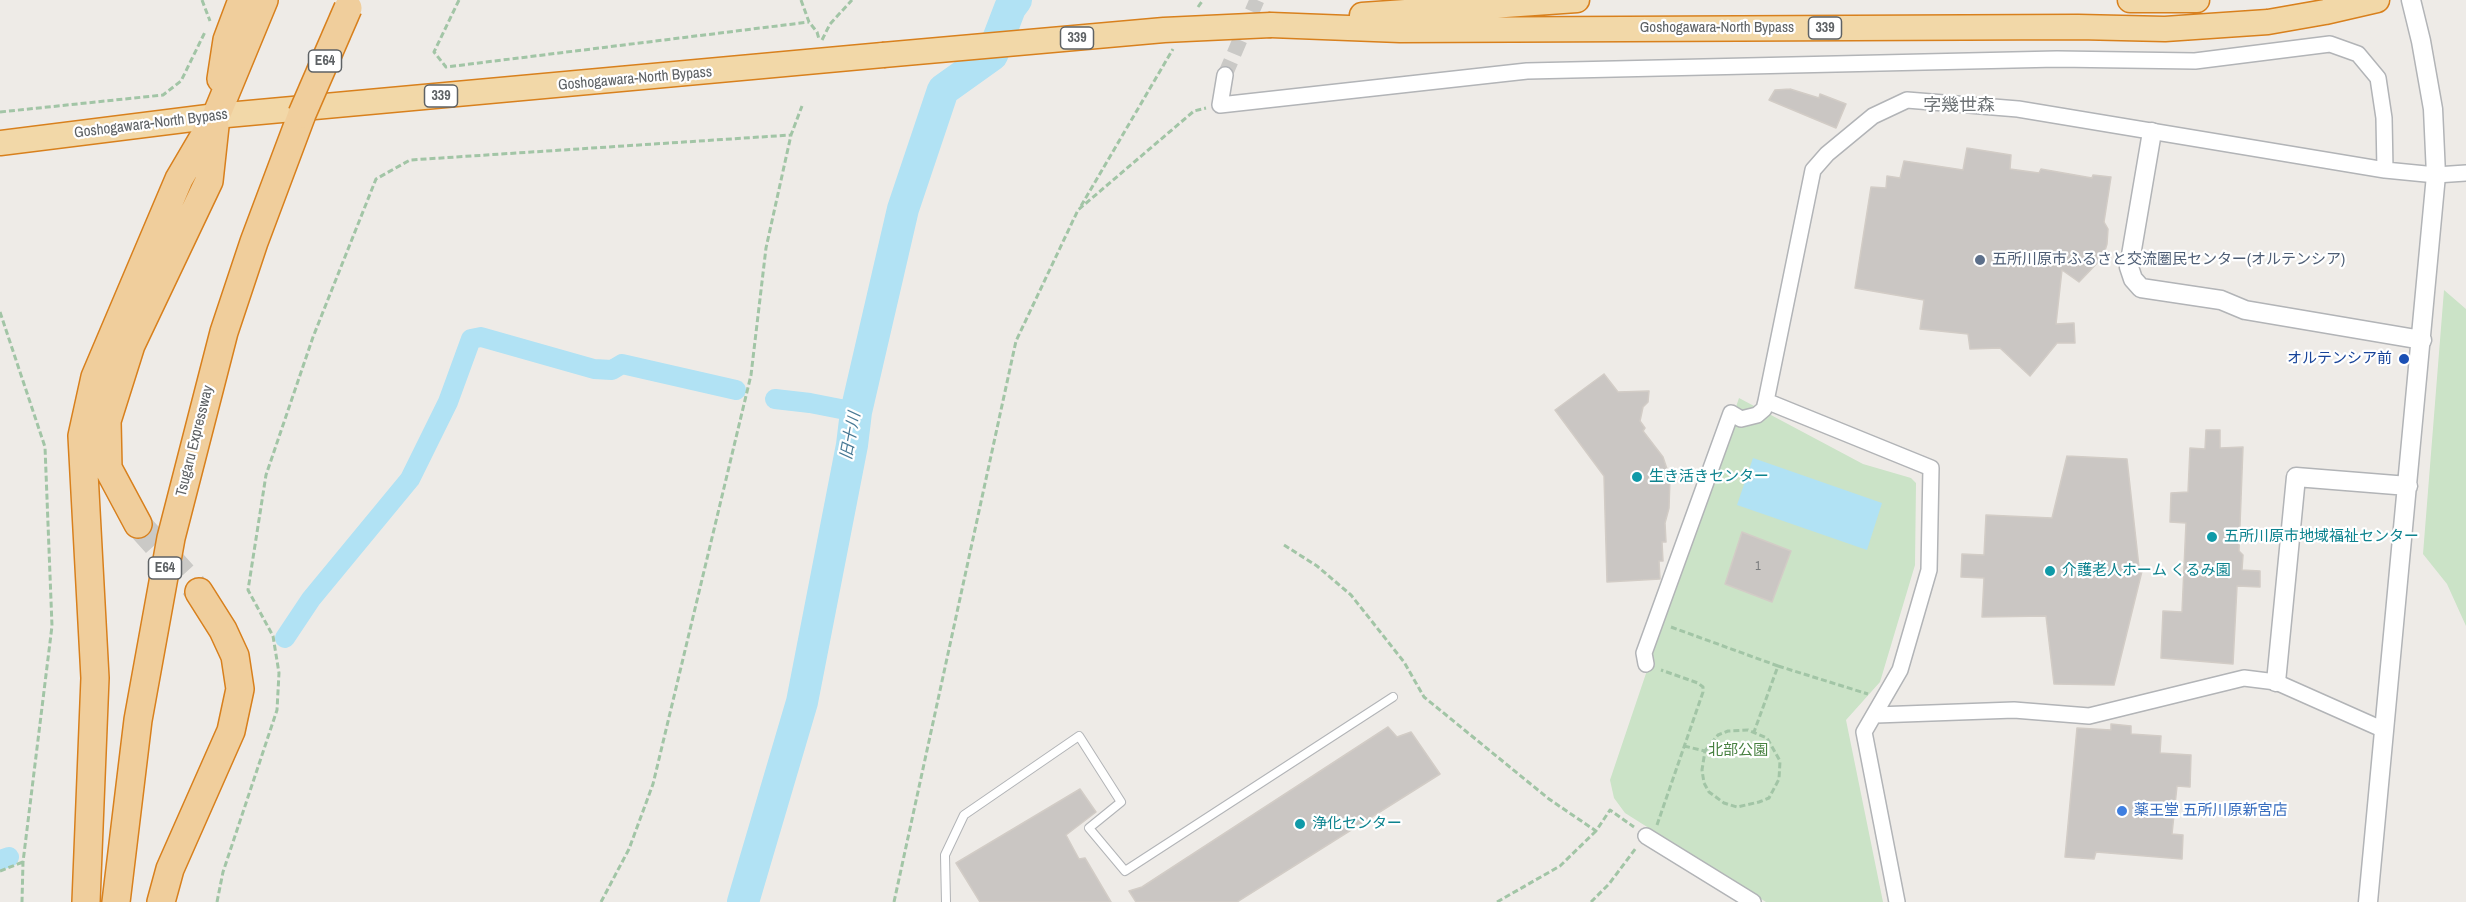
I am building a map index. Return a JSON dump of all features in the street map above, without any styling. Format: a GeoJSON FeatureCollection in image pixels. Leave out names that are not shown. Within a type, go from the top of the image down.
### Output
{"type":"FeatureCollection","features":[{"type":"Feature","properties":{"kind":"highway"},"geometry":{"type":"LineString","coordinates":[[138,524],[108,468],[107,421],[131,345],[209,181],[226,40],[242,0]]}},
{"type":"Feature","properties":{"kind":"highway"},"geometry":{"type":"LineString","coordinates":[[86,902],[95,678],[82,436],[95,377],[179,179],[216,116],[264,0]]}},
{"type":"Feature","properties":{"kind":"highway","name":"Goshogawara-North Bypass"},"geometry":{"type":"LineString","coordinates":[[0,142],[216,116],[884,55],[1164,30],[1271,25],[1371,14],[1577,0]]}},
{"type":"Feature","properties":{"kind":"highway"},"geometry":{"type":"LineString","coordinates":[[2130,0],[2196,0]]}},
{"type":"Feature","properties":{"kind":"highway","name":"Goshogawara-North Bypass"},"geometry":{"type":"LineString","coordinates":[[1271,25],[1400,30],[2066,27],[2165,29],[2268,22],[2377,0]]}},
{"type":"Feature","properties":{"kind":"highway","name":"Tsugaru Expressway"},"geometry":{"type":"LineString","coordinates":[[116,902],[138,720],[171,538],[224,332],[254,242],[302,114],[350,4]]}},
{"type":"Feature","properties":{"kind":"highway"},"geometry":{"type":"LineString","coordinates":[[161,902],[170,869],[231,731],[240,689],[235,656],[223,630],[199,592]]}},
{"type":"Feature","properties":{"kind":"street"},"geometry":{"type":"LineString","coordinates":[[2368,902],[2436,175],[2433,109],[2421,40],[2411,0]]}},
{"type":"Feature","properties":{"kind":"street"},"geometry":{"type":"LineString","coordinates":[[1225,75],[1220,105],[1527,71],[2057,59],[2195,61],[2330,44],[2358,54],[2378,78],[2384,118],[2385,170]]}},
{"type":"Feature","properties":{"kind":"street"},"geometry":{"type":"LineString","coordinates":[[1646,664],[1644,653],[1731,414],[1741,419],[1757,415],[1764,409],[1813,170],[1827,154],[1873,116],[1907,100],[2018,110],[2385,170],[2436,175],[2466,173]]}},
{"type":"Feature","properties":{"kind":"street"},"geometry":{"type":"LineString","coordinates":[[2152,132],[2129,267],[2133,279],[2141,288],[2221,300],[2245,310],[2422,340]]}},
{"type":"Feature","properties":{"kind":"street"},"geometry":{"type":"LineString","coordinates":[[1766,401],[1931,468],[1929,570],[1900,670],[1876,715],[1864,732],[1897,902]]}},
{"type":"Feature","properties":{"kind":"street"},"geometry":{"type":"LineString","coordinates":[[2276,682],[2296,477],[2408,486]]}},
{"type":"Feature","properties":{"kind":"street"},"geometry":{"type":"LineString","coordinates":[[1876,715],[2014,711],[2089,716],[2244,678],[2276,682],[2384,730]]}},
{"type":"Feature","properties":{"kind":"street"},"geometry":{"type":"LineString","coordinates":[[1648,837],[1753,902]]}},
{"type":"Feature","properties":{"kind":"lane"},"geometry":{"type":"LineString","coordinates":[[946,902],[945,855],[964,815],[1079,736],[1121,802],[1089,828],[1125,870],[1393,697]]}},
{"type":"Feature","properties":{"kind":"path"},"geometry":{"type":"LineString","coordinates":[[202,0],[210,21]]}},
{"type":"Feature","properties":{"kind":"path"},"geometry":{"type":"LineString","coordinates":[[459,0],[434,52],[446,68],[808,22]]}},
{"type":"Feature","properties":{"kind":"path"},"geometry":{"type":"LineString","coordinates":[[801,0],[808,22],[817,32],[820,44],[830,24],[852,0]]}},
{"type":"Feature","properties":{"kind":"path"},"geometry":{"type":"LineString","coordinates":[[1193,15],[1203,0]]}},
{"type":"Feature","properties":{"kind":"path"},"geometry":{"type":"LineString","coordinates":[[0,112],[164,95],[181,81],[205,31]]}},
{"type":"Feature","properties":{"kind":"path"},"geometry":{"type":"LineString","coordinates":[[894,902],[1016,341],[1078,210],[1176,44]]}},
{"type":"Feature","properties":{"kind":"path"},"geometry":{"type":"LineString","coordinates":[[1078,210],[1194,111],[1220,105]]}},
{"type":"Feature","properties":{"kind":"path"},"geometry":{"type":"LineString","coordinates":[[601,902],[629,849],[653,784],[751,375],[766,249],[791,135],[802,106]]}},
{"type":"Feature","properties":{"kind":"path"},"geometry":{"type":"LineString","coordinates":[[217,902],[223,872],[277,710],[279,673],[273,636],[248,590],[266,475],[313,337],[376,179],[410,160],[791,135]]}},
{"type":"Feature","properties":{"kind":"path"},"geometry":{"type":"LineString","coordinates":[[0,312],[45,447],[52,626],[23,862],[22,902]]}},
{"type":"Feature","properties":{"kind":"path"},"geometry":{"type":"LineString","coordinates":[[1284,545],[1317,566],[1351,595],[1404,662],[1424,697],[1548,799],[1596,831]]}},
{"type":"Feature","properties":{"kind":"path"},"geometry":{"type":"LineString","coordinates":[[1655,622],[1778,666],[1884,699]]}},
{"type":"Feature","properties":{"kind":"path"},"geometry":{"type":"LineString","coordinates":[[1591,902],[1648,837],[1703,692],[1703,687],[1698,683],[1646,664]]}},
{"type":"Feature","properties":{"kind":"path"},"geometry":{"type":"LineString","coordinates":[[1754,732],[1778,666]]}},
{"type":"Feature","properties":{"kind":"path"},"geometry":{"type":"LineString","coordinates":[[1748,730],[1767,738],[1780,761],[1779,779],[1769,798],[1737,807],[1724,803],[1709,792],[1704,783],[1702,770],[1705,751],[1718,735],[1728,731],[1748,730]]}},
{"type":"Feature","properties":{"kind":"path"},"geometry":{"type":"LineString","coordinates":[[1684,746],[1705,751]]}},
{"type":"Feature","properties":{"kind":"path"},"geometry":{"type":"LineString","coordinates":[[1497,902],[1560,866],[1596,831],[1610,810],[1648,837]]}},
{"type":"Feature","properties":{"kind":"path"},"geometry":{"type":"LineString","coordinates":[[0,871],[23,862]]}},
{"type":"Feature","properties":{"kind":"green space"},"geometry":{"type":"Polygon","coordinates":[[[2444,290],[2466,309],[2466,626],[2447,584],[2423,554],[2444,290]]]}},
{"type":"Feature","properties":{"kind":"green space","name":"北部公園"},"geometry":{"type":"Polygon","coordinates":[[[1739,398],[1863,464],[1911,478],[1916,483],[1915,565],[1880,682],[1846,720],[1883,902],[1766,902],[1625,813],[1614,798],[1610,780],[1739,398]]]}},
{"type":"Feature","properties":{"kind":"water"},"geometry":{"type":"Polygon","coordinates":[[[1753,458],[1882,503],[1867,550],[1737,505],[1753,458]]]}},
{"type":"Feature","properties":{"kind":"building"},"geometry":{"type":"Polygon","coordinates":[[[1790,89],[1819,98],[1820,94],[1846,104],[1836,128],[1769,100],[1775,90],[1790,89]]]}},
{"type":"Feature","properties":{"kind":"building","name":"五所川原市ふるさと交流圏民センター(オルテンシア)"},"geometry":{"type":"Polygon","coordinates":[[[1967,148],[2011,155],[2010,169],[2039,173],[2041,169],[2092,178],[2093,175],[2111,177],[2104,222],[2108,229],[2107,244],[2103,257],[2079,282],[2062,270],[2056,324],[2074,323],[2075,343],[2057,343],[2030,376],[2000,348],[1970,349],[1968,334],[1920,329],[1924,300],[1855,288],[1871,187],[1886,188],[1887,176],[1900,178],[1904,161],[1963,170],[1967,148]]]}},
{"type":"Feature","properties":{"kind":"building","name":"生き活きセンター"},"geometry":{"type":"Polygon","coordinates":[[[1604,374],[1618,392],[1649,391],[1648,402],[1643,407],[1640,421],[1645,428],[1643,431],[1663,457],[1670,478],[1669,508],[1665,523],[1666,542],[1662,542],[1663,561],[1659,561],[1660,579],[1607,582],[1604,476],[1555,410],[1604,374]]]}},
{"type":"Feature","properties":{"kind":"building","name":"五所川原市地域福祉センター"},"geometry":{"type":"Polygon","coordinates":[[[2206,430],[2220,430],[2220,448],[2243,447],[2239,551],[2243,555],[2242,570],[2260,571],[2260,587],[2237,586],[2233,664],[2161,658],[2163,611],[2182,612],[2186,523],[2170,522],[2171,493],[2188,492],[2190,448],[2205,449],[2206,430]]]}},
{"type":"Feature","properties":{"kind":"building","name":"介護老人ホーム くるみ園"},"geometry":{"type":"Polygon","coordinates":[[[2067,456],[2127,459],[2139,567],[2143,567],[2114,685],[2054,684],[2046,616],[1982,617],[1984,578],[1961,577],[1962,554],[1984,555],[1986,515],[2052,518],[2067,456]]]}},
{"type":"Feature","properties":{"kind":"building"},"geometry":{"type":"Polygon","coordinates":[[[1742,532],[1791,551],[1772,602],[1725,584],[1742,532]]]}},
{"type":"Feature","properties":{"kind":"building","name":"薬王堂 五所川原新宮店"},"geometry":{"type":"Polygon","coordinates":[[[2111,724],[2131,726],[2131,734],[2161,736],[2160,753],[2191,755],[2190,787],[2177,786],[2172,834],[2183,835],[2182,859],[2096,852],[2094,859],[2065,857],[2077,728],[2111,730],[2111,724]]]}},
{"type":"Feature","properties":{"kind":"building","name":"浄化センター"},"geometry":{"type":"Polygon","coordinates":[[[1388,727],[1397,737],[1411,732],[1440,774],[1237,902],[1136,902],[1129,891],[1142,887],[1388,727]]]}},
{"type":"Feature","properties":{"kind":"building"},"geometry":{"type":"Polygon","coordinates":[[[1080,789],[1096,812],[1066,835],[1079,859],[1085,858],[1111,902],[980,902],[956,863],[1080,789]]]}},
{"type":"Feature","properties":{"kind":"waterway","name":"旧十川"},"geometry":{"type":"LineString","coordinates":[[743,902],[802,702],[852,445],[856,412],[903,209],[943,90],[992,55],[1010,8],[1016,0]]}},
{"type":"Feature","properties":{"kind":"waterway"},"geometry":{"type":"LineString","coordinates":[[285,638],[311,599],[410,479],[448,402],[471,339],[481,337],[594,369],[612,370],[622,364],[736,390]]}},
{"type":"Feature","properties":{"kind":"waterway"},"geometry":{"type":"LineString","coordinates":[[775,399],[856,412]]}},
{"type":"Feature","properties":{"kind":"waterway"},"geometry":{"type":"LineString","coordinates":[[0,860],[9,857]]}},
{"type":"Feature","properties":{"kind":"tunnel"},"geometry":{"type":"LineString","coordinates":[[1225,75],[1257,0]]}},
{"type":"Feature","properties":{"kind":"tunnel"},"geometry":{"type":"LineString","coordinates":[[138,524],[199,592]]}},
{"type":"Feature","properties":{"kind":"place","name":"五所川原市ふるさと交流圏民センター(オルテンシア)"},"geometry":{"type":"Point","coordinates":[1980,260]}},
{"type":"Feature","properties":{"kind":"place","name":"オルテンシア前"},"geometry":{"type":"Point","coordinates":[2404,359]}},
{"type":"Feature","properties":{"kind":"place","name":"生き活きセンター"},"geometry":{"type":"Point","coordinates":[1637,477]}},
{"type":"Feature","properties":{"kind":"place","name":"五所川原市地域福祉センター"},"geometry":{"type":"Point","coordinates":[2212,537]}},
{"type":"Feature","properties":{"kind":"place","name":"介護老人ホーム くるみ園"},"geometry":{"type":"Point","coordinates":[2050,571]}},
{"type":"Feature","properties":{"kind":"place","name":"薬王堂 五所川原新宮店"},"geometry":{"type":"Point","coordinates":[2122,811]}},
{"type":"Feature","properties":{"kind":"place","name":"浄化センター"},"geometry":{"type":"Point","coordinates":[1300,824]}},
{"type":"Feature","properties":{"kind":"district","name":"字幾世森"},"geometry":{"type":"Point","coordinates":[1959,106]}}]}
